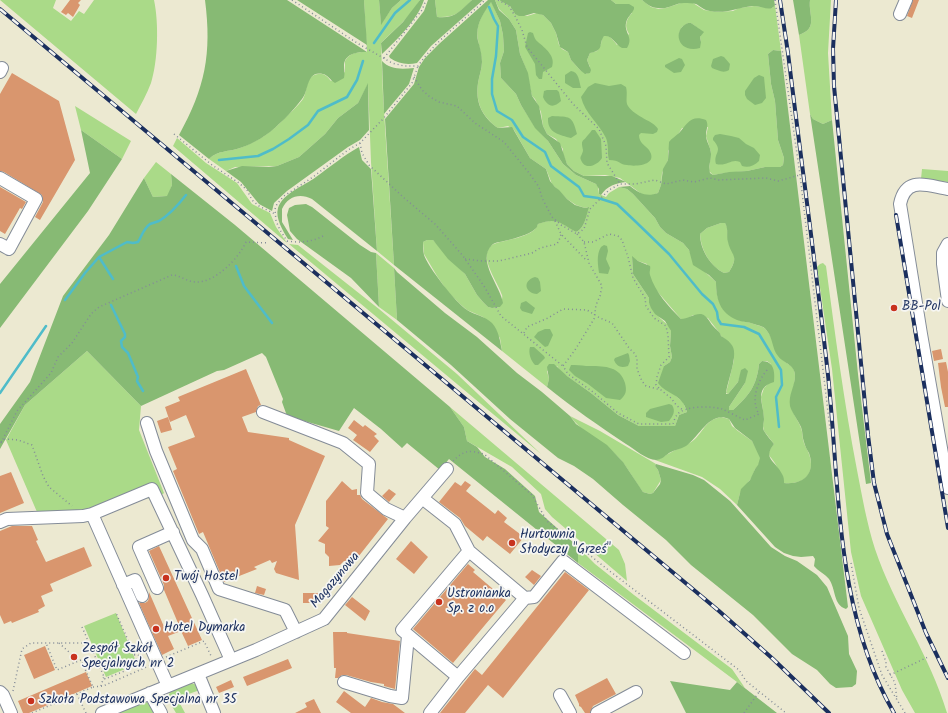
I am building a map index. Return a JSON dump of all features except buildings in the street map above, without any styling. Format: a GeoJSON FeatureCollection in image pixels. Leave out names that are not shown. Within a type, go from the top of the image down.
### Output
{"type":"FeatureCollection","features":[{"type":"Feature","properties":{"kind":"street"},"geometry":{"type":"LineString","coordinates":[[900,14],[906,0]]}},
{"type":"Feature","properties":{"kind":"street"},"geometry":{"type":"LineString","coordinates":[[0,178],[36,199],[9,249],[0,244]]}},
{"type":"Feature","properties":{"kind":"street"},"geometry":{"type":"LineString","coordinates":[[948,189],[915,184],[908,187],[901,196],[900,204],[922,342],[948,488]]}},
{"type":"Feature","properties":{"kind":"street"},"geometry":{"type":"LineString","coordinates":[[948,244],[943,253],[948,301]]}},
{"type":"Feature","properties":{"kind":"street"},"geometry":{"type":"LineString","coordinates":[[263,412],[343,443],[369,464],[367,493],[386,509],[405,518]]}},
{"type":"Feature","properties":{"kind":"street"},"geometry":{"type":"LineString","coordinates":[[147,423],[156,451],[192,540],[202,549],[219,589],[285,610],[296,632]]}},
{"type":"Feature","properties":{"kind":"street","name":"Magazynowa"},"geometry":{"type":"LineString","coordinates":[[102,713],[198,674],[324,619],[405,518],[447,469]]}},
{"type":"Feature","properties":{"kind":"street"},"geometry":{"type":"LineString","coordinates":[[0,522],[7,519],[83,516],[92,514],[152,489],[202,594],[231,660]]}},
{"type":"Feature","properties":{"kind":"street"},"geometry":{"type":"LineString","coordinates":[[422,498],[455,524],[469,551],[525,598]]}},
{"type":"Feature","properties":{"kind":"street"},"geometry":{"type":"LineString","coordinates":[[92,514],[168,686]]}},
{"type":"Feature","properties":{"kind":"street"},"geometry":{"type":"LineString","coordinates":[[157,588],[139,547],[173,532]]}},
{"type":"Feature","properties":{"kind":"street"},"geometry":{"type":"LineString","coordinates":[[458,677],[402,630],[469,551]]}},
{"type":"Feature","properties":{"kind":"street"},"geometry":{"type":"LineString","coordinates":[[430,713],[458,677],[525,598],[534,597],[563,561],[684,653]]}},
{"type":"Feature","properties":{"kind":"street"},"geometry":{"type":"LineString","coordinates":[[123,585],[135,580],[142,596]]}},
{"type":"Feature","properties":{"kind":"street"},"geometry":{"type":"LineString","coordinates":[[344,682],[390,696],[402,698],[408,636]]}},
{"type":"Feature","properties":{"kind":"street"},"geometry":{"type":"LineString","coordinates":[[198,674],[214,713]]}},
{"type":"Feature","properties":{"kind":"street"},"geometry":{"type":"LineString","coordinates":[[0,692],[3,695],[11,713]]}},
{"type":"Feature","properties":{"kind":"street"},"geometry":{"type":"LineString","coordinates":[[597,713],[636,692]]}},
{"type":"Feature","properties":{"kind":"street"},"geometry":{"type":"LineString","coordinates":[[150,693],[160,713]]}},
{"type":"Feature","properties":{"kind":"street"},"geometry":{"type":"LineString","coordinates":[[560,695],[570,713]]}},
{"type":"Feature","properties":{"kind":"path"},"geometry":{"type":"LineString","coordinates":[[292,0],[357,43],[392,63],[404,66],[418,66]]}},
{"type":"Feature","properties":{"kind":"path"},"geometry":{"type":"LineString","coordinates":[[384,58],[422,10],[426,0]]}},
{"type":"Feature","properties":{"kind":"path"},"geometry":{"type":"LineString","coordinates":[[323,236],[298,243],[287,241],[280,230],[275,214],[274,209],[277,204],[284,196],[360,143],[383,119],[412,83],[418,66],[436,44],[485,0]]}},
{"type":"Feature","properties":{"kind":"path"},"geometry":{"type":"LineString","coordinates":[[498,0],[509,6],[522,30],[527,47],[573,104],[598,129],[606,146],[607,163],[620,184]]}},
{"type":"Feature","properties":{"kind":"path"},"geometry":{"type":"LineString","coordinates":[[775,0],[800,175],[830,429]]}},
{"type":"Feature","properties":{"kind":"path"},"geometry":{"type":"LineString","coordinates":[[414,77],[422,90],[430,97],[440,102],[457,106],[475,123],[504,142],[539,187],[546,207],[561,234],[589,263],[602,286],[594,319],[575,350],[563,366]]}},
{"type":"Feature","properties":{"kind":"path"},"geometry":{"type":"LineString","coordinates":[[174,134],[212,165],[239,183],[247,190],[252,200],[259,206],[275,214]]}},
{"type":"Feature","properties":{"kind":"path"},"geometry":{"type":"LineString","coordinates":[[360,143],[362,153],[369,165],[434,224],[465,259],[484,286],[501,316],[563,366],[568,374],[618,413],[639,424],[673,424],[677,414],[683,410],[711,406],[724,410],[733,416],[745,420],[759,414],[755,408],[754,397],[762,377],[769,368]]}},
{"type":"Feature","properties":{"kind":"path"},"geometry":{"type":"LineString","coordinates":[[577,234],[584,229],[590,210],[609,190],[620,184],[635,184],[655,180],[666,184],[683,180],[694,182],[710,178],[718,180],[766,178],[778,181],[800,175]]}},
{"type":"Feature","properties":{"kind":"path"},"geometry":{"type":"LineString","coordinates":[[555,221],[577,234],[584,242],[589,263]]}},
{"type":"Feature","properties":{"kind":"path"},"geometry":{"type":"LineString","coordinates":[[465,259],[495,261],[532,253],[540,248],[556,244],[561,234]]}},
{"type":"Feature","properties":{"kind":"path"},"geometry":{"type":"LineString","coordinates":[[584,242],[594,242],[610,234],[618,236],[623,243],[633,278],[645,298],[646,306],[654,318],[666,326],[669,356],[661,365],[656,385],[672,398],[677,406],[683,410]]}},
{"type":"Feature","properties":{"kind":"path"},"geometry":{"type":"LineString","coordinates":[[0,443],[18,411],[51,372],[58,357],[72,344],[91,314],[99,307],[176,275],[185,280],[203,282],[222,271],[234,261],[246,242],[269,243]]}},
{"type":"Feature","properties":{"kind":"path"},"geometry":{"type":"LineString","coordinates":[[524,334],[527,327],[548,318],[563,309],[584,309],[612,323],[629,348],[635,354],[637,358],[637,369],[642,381],[646,386],[661,390]]}},
{"type":"Feature","properties":{"kind":"path"},"geometry":{"type":"LineString","coordinates":[[0,443],[5,439],[18,440],[32,445],[48,486],[73,506]]}},
{"type":"Feature","properties":{"kind":"path"},"geometry":{"type":"LineString","coordinates":[[447,469],[460,454],[474,451],[484,454],[532,495],[547,521],[739,670],[746,681],[786,713]]}},
{"type":"Feature","properties":{"kind":"path"},"geometry":{"type":"LineString","coordinates":[[851,563],[863,621],[882,675],[905,713]]}},
{"type":"Feature","properties":{"kind":"path"},"geometry":{"type":"LineString","coordinates":[[82,627],[105,679],[139,665],[116,613]]}},
{"type":"Feature","properties":{"kind":"path"},"geometry":{"type":"LineString","coordinates":[[32,713],[93,687],[101,686],[204,641],[213,661]]}},
{"type":"Feature","properties":{"kind":"path"},"geometry":{"type":"LineString","coordinates":[[13,692],[19,656],[22,649],[31,643],[89,643]]}},
{"type":"Feature","properties":{"kind":"path"},"geometry":{"type":"LineString","coordinates":[[46,643],[57,670],[79,661]]}},
{"type":"Feature","properties":{"kind":"path"},"geometry":{"type":"LineString","coordinates":[[59,643],[79,661],[82,660],[93,687]]}},
{"type":"Feature","properties":{"kind":"path"},"geometry":{"type":"LineString","coordinates":[[882,651],[890,675],[895,683],[898,702]]}},
{"type":"Feature","properties":{"kind":"path"},"geometry":{"type":"LineString","coordinates":[[134,654],[157,661]]}},
{"type":"Feature","properties":{"kind":"path"},"geometry":{"type":"LineString","coordinates":[[890,675],[928,657]]}},
{"type":"Feature","properties":{"kind":"path"},"geometry":{"type":"LineString","coordinates":[[101,686],[104,676]]}},
{"type":"Feature","properties":{"kind":"path"},"geometry":{"type":"LineString","coordinates":[[744,713],[759,692]]}},
{"type":"Feature","properties":{"kind":"path"},"geometry":{"type":"LineString","coordinates":[[77,694],[86,713]]}},
{"type":"Feature","properties":{"kind":"green space"},"geometry":{"type":"Polygon","coordinates":[[[0,0],[56,0],[53,8],[71,21],[79,11],[84,14],[94,0],[154,0],[157,20],[155,64],[151,83],[136,114],[0,0]]]}},
{"type":"Feature","properties":{"kind":"green space"},"geometry":{"type":"Polygon","coordinates":[[[205,0],[287,0],[367,52],[356,53],[349,56],[344,65],[344,78],[335,83],[328,76],[323,74],[314,75],[299,102],[275,128],[266,135],[246,146],[216,154],[209,159],[179,135],[195,102],[204,70],[208,37],[205,0]]]}},
{"type":"Feature","properties":{"kind":"green space"},"geometry":{"type":"Polygon","coordinates":[[[297,0],[364,0],[367,45],[297,0]]]}},
{"type":"Feature","properties":{"kind":"green space"},"geometry":{"type":"Polygon","coordinates":[[[364,0],[379,0],[381,24],[392,8],[401,0],[420,0],[407,17],[381,43],[394,265],[377,251],[371,162],[368,84],[358,103],[338,118],[325,134],[299,157],[277,166],[235,167],[226,171],[209,159],[216,154],[246,146],[264,136],[279,124],[301,102],[311,77],[318,74],[324,74],[331,81],[345,72],[345,61],[349,56],[357,52],[367,52],[364,0]]]}},
{"type":"Feature","properties":{"kind":"green space"},"geometry":{"type":"Polygon","coordinates":[[[379,0],[401,0],[392,8],[381,25],[379,0]]]}},
{"type":"Feature","properties":{"kind":"green space"},"geometry":{"type":"Polygon","coordinates":[[[420,0],[424,0],[417,15],[400,36],[382,54],[381,43],[403,22],[420,0]]]}},
{"type":"Feature","properties":{"kind":"green space"},"geometry":{"type":"Polygon","coordinates":[[[428,0],[435,0],[437,17],[448,17],[460,11],[472,0],[483,0],[431,46],[417,63],[403,64],[390,58],[389,56],[424,11],[428,0]]]}},
{"type":"Feature","properties":{"kind":"green space"},"geometry":{"type":"Polygon","coordinates":[[[435,0],[472,0],[464,8],[453,15],[437,17],[435,0]]]}},
{"type":"Feature","properties":{"kind":"green space"},"geometry":{"type":"Polygon","coordinates":[[[488,0],[495,0],[499,10],[509,19],[516,30],[520,54],[528,73],[532,96],[539,106],[543,126],[547,134],[560,143],[567,164],[574,171],[584,176],[612,176],[626,182],[612,186],[606,189],[601,195],[599,194],[599,189],[596,184],[576,175],[563,164],[548,141],[535,128],[516,94],[501,78],[500,63],[504,51],[503,35],[500,21],[491,2],[483,15],[477,35],[482,59],[482,67],[477,90],[481,108],[492,124],[498,128],[512,127],[530,158],[546,169],[550,181],[567,199],[575,205],[585,208],[589,207],[583,225],[576,232],[558,222],[550,221],[538,224],[536,229],[525,235],[492,245],[488,251],[488,266],[503,303],[500,307],[488,307],[483,302],[477,295],[465,274],[448,259],[433,240],[423,242],[424,255],[436,276],[462,306],[492,323],[498,333],[502,351],[394,265],[385,119],[414,84],[419,67],[425,58],[488,0]]]}},
{"type":"Feature","properties":{"kind":"green space"},"geometry":{"type":"Polygon","coordinates":[[[495,0],[502,1],[507,4],[512,8],[515,14],[527,16],[537,13],[543,15],[551,23],[556,33],[559,45],[562,49],[568,52],[571,60],[580,70],[587,74],[590,67],[587,60],[590,53],[597,51],[601,44],[602,37],[606,35],[608,36],[617,45],[629,34],[626,23],[632,13],[611,0],[642,0],[651,7],[659,9],[681,3],[693,3],[704,10],[717,12],[733,11],[739,8],[754,6],[772,8],[775,5],[781,51],[773,50],[768,54],[771,84],[775,101],[778,140],[784,158],[783,165],[780,167],[765,167],[747,171],[713,175],[709,171],[711,152],[706,136],[708,127],[682,128],[668,151],[668,160],[662,173],[661,185],[658,193],[653,195],[643,195],[620,178],[605,175],[584,176],[574,171],[567,164],[563,154],[563,149],[556,139],[547,134],[543,126],[541,112],[532,96],[526,69],[520,54],[516,30],[509,19],[499,9],[495,0]],[[688,23],[682,27],[679,33],[701,42],[700,37],[703,32],[691,23],[688,23]]]}},
{"type":"Feature","properties":{"kind":"green space"},"geometry":{"type":"Polygon","coordinates":[[[499,0],[611,0],[616,4],[629,4],[634,7],[626,23],[626,30],[630,41],[627,48],[622,48],[611,38],[604,36],[598,50],[590,53],[587,60],[591,70],[590,73],[585,74],[571,60],[568,52],[560,47],[551,23],[543,15],[534,13],[519,16],[515,14],[510,6],[499,0]]]}},
{"type":"Feature","properties":{"kind":"green space"},"geometry":{"type":"Polygon","coordinates":[[[642,0],[774,0],[775,5],[768,9],[752,6],[715,12],[690,3],[681,3],[665,8],[656,8],[649,6],[642,0]]]}},
{"type":"Feature","properties":{"kind":"green space"},"geometry":{"type":"Polygon","coordinates":[[[793,0],[810,0],[811,25],[809,29],[799,35],[793,0]]]}},
{"type":"Feature","properties":{"kind":"green space"},"geometry":{"type":"Polygon","coordinates":[[[810,0],[831,0],[828,53],[832,120],[823,124],[813,119],[810,114],[799,35],[809,29],[811,25],[810,0]]]}},
{"type":"Feature","properties":{"kind":"green space"},"geometry":{"type":"Polygon","coordinates":[[[491,1],[500,21],[503,35],[504,51],[500,63],[501,78],[516,94],[535,127],[548,141],[563,164],[576,175],[596,184],[598,186],[599,194],[606,197],[609,193],[619,187],[627,189],[633,194],[655,218],[660,227],[666,233],[683,243],[706,273],[716,282],[718,299],[723,309],[739,320],[764,328],[769,334],[780,357],[793,368],[795,372],[795,380],[791,403],[794,414],[801,428],[803,441],[811,461],[811,467],[807,477],[803,480],[784,483],[776,465],[769,455],[769,451],[774,444],[764,431],[761,397],[764,388],[768,384],[771,364],[767,361],[762,361],[759,364],[754,384],[748,395],[733,410],[729,410],[729,407],[745,383],[742,370],[738,382],[728,394],[726,393],[734,360],[726,340],[721,336],[708,318],[693,315],[687,319],[681,319],[650,283],[647,264],[632,257],[633,274],[649,298],[649,303],[660,318],[669,326],[671,331],[670,346],[672,357],[670,362],[664,366],[671,392],[683,402],[687,412],[679,415],[675,426],[639,426],[618,415],[591,393],[561,372],[557,366],[547,371],[549,379],[547,387],[502,351],[500,338],[483,317],[467,310],[459,303],[448,292],[437,276],[424,254],[423,242],[427,240],[433,240],[465,274],[477,295],[488,307],[500,307],[502,295],[492,274],[487,258],[488,251],[492,245],[524,236],[535,229],[538,224],[550,221],[562,223],[576,232],[581,228],[586,218],[588,207],[585,208],[576,205],[567,199],[552,184],[546,169],[530,158],[514,130],[508,126],[498,128],[492,124],[481,108],[477,90],[482,67],[482,56],[477,34],[480,19],[491,1]]]}},
{"type":"Feature","properties":{"kind":"green space"},"geometry":{"type":"Polygon","coordinates":[[[688,23],[691,23],[704,32],[700,37],[700,48],[692,49],[686,47],[679,40],[680,30],[688,23]]]}},
{"type":"Feature","properties":{"kind":"green space"},"geometry":{"type":"Polygon","coordinates":[[[528,33],[533,33],[536,40],[544,47],[552,59],[552,67],[543,72],[542,79],[539,79],[536,75],[535,64],[525,47],[528,33]]]}},
{"type":"Feature","properties":{"kind":"green space"},"geometry":{"type":"Polygon","coordinates":[[[773,50],[781,51],[848,607],[846,609],[839,604],[829,579],[814,566],[815,559],[813,556],[793,556],[784,553],[775,547],[737,505],[741,489],[750,480],[760,458],[752,441],[735,428],[729,419],[722,417],[710,421],[686,446],[671,452],[663,458],[652,460],[576,410],[547,387],[549,379],[547,367],[549,364],[554,364],[567,376],[618,415],[639,426],[675,426],[679,415],[687,412],[682,401],[658,383],[664,366],[670,362],[672,357],[670,346],[671,331],[665,321],[655,314],[651,308],[649,298],[633,274],[632,256],[638,261],[650,266],[650,275],[655,287],[667,304],[681,319],[697,314],[703,314],[708,318],[721,336],[731,344],[733,348],[734,360],[726,394],[728,394],[738,382],[741,370],[745,368],[748,371],[745,383],[729,407],[729,410],[733,410],[748,395],[754,384],[759,364],[762,361],[766,361],[771,365],[774,371],[774,382],[764,388],[761,397],[764,413],[763,430],[774,444],[769,453],[770,457],[783,475],[784,483],[797,482],[803,480],[807,476],[811,466],[811,460],[803,440],[801,427],[790,406],[795,372],[780,359],[765,328],[752,323],[737,320],[727,314],[718,300],[716,282],[709,275],[693,265],[689,250],[683,243],[666,233],[660,227],[655,218],[633,194],[627,189],[619,187],[630,186],[640,193],[647,195],[658,193],[661,185],[663,169],[668,160],[669,142],[687,123],[697,118],[706,120],[707,122],[706,138],[711,154],[709,170],[713,175],[747,171],[765,167],[780,167],[783,165],[784,158],[778,140],[775,101],[771,84],[768,54],[773,50]],[[725,223],[707,228],[700,234],[700,240],[710,262],[724,273],[729,272],[734,262],[734,256],[729,247],[725,223]]]}},
{"type":"Feature","properties":{"kind":"green space"},"geometry":{"type":"Polygon","coordinates":[[[721,56],[724,57],[730,64],[729,70],[725,72],[712,68],[711,66],[713,59],[721,56]]]}},
{"type":"Feature","properties":{"kind":"green space"},"geometry":{"type":"Polygon","coordinates":[[[679,58],[682,59],[685,65],[681,72],[674,73],[665,67],[665,65],[679,58]]]}},
{"type":"Feature","properties":{"kind":"green space"},"geometry":{"type":"Polygon","coordinates":[[[382,61],[389,66],[401,69],[414,68],[409,84],[384,114],[382,61]]]}},
{"type":"Feature","properties":{"kind":"green space"},"geometry":{"type":"Polygon","coordinates":[[[571,71],[576,73],[581,88],[573,88],[565,83],[565,75],[571,71]]]}},
{"type":"Feature","properties":{"kind":"green space"},"geometry":{"type":"Polygon","coordinates":[[[759,75],[764,77],[766,98],[762,103],[755,105],[747,99],[745,91],[754,78],[759,75]]]}},
{"type":"Feature","properties":{"kind":"green space"},"geometry":{"type":"Polygon","coordinates":[[[368,83],[369,130],[360,140],[287,191],[274,203],[272,211],[259,204],[241,182],[226,171],[242,166],[277,166],[299,157],[325,134],[338,118],[358,103],[368,83]]]}},
{"type":"Feature","properties":{"kind":"green space"},"geometry":{"type":"Polygon","coordinates":[[[595,83],[609,86],[621,84],[626,87],[627,102],[631,110],[656,126],[658,129],[657,132],[653,134],[641,133],[639,135],[641,142],[649,150],[651,155],[649,162],[631,166],[609,160],[606,138],[589,113],[581,97],[588,87],[595,83]]]}},
{"type":"Feature","properties":{"kind":"green space"},"geometry":{"type":"Polygon","coordinates":[[[557,90],[561,101],[553,106],[546,103],[543,97],[544,91],[557,90]]]}},
{"type":"Feature","properties":{"kind":"green space"},"geometry":{"type":"Polygon","coordinates":[[[75,106],[131,141],[122,159],[81,130],[75,106]]]}},
{"type":"Feature","properties":{"kind":"green space"},"geometry":{"type":"Polygon","coordinates":[[[810,114],[813,119],[823,124],[832,120],[858,374],[871,483],[866,484],[810,114]]]}},
{"type":"Feature","properties":{"kind":"green space"},"geometry":{"type":"Polygon","coordinates":[[[552,116],[567,117],[572,120],[577,134],[571,138],[563,136],[552,130],[548,123],[548,118],[552,116]]]}},
{"type":"Feature","properties":{"kind":"green space"},"geometry":{"type":"Polygon","coordinates":[[[81,130],[122,159],[88,211],[0,328],[0,284],[90,173],[81,130]]]}},
{"type":"Feature","properties":{"kind":"green space"},"geometry":{"type":"Polygon","coordinates":[[[592,130],[595,130],[601,139],[602,158],[595,165],[588,166],[583,163],[580,158],[583,151],[582,141],[592,130]]]}},
{"type":"Feature","properties":{"kind":"green space"},"geometry":{"type":"Polygon","coordinates":[[[720,134],[739,138],[754,148],[760,155],[759,161],[749,167],[742,166],[740,162],[737,161],[720,165],[716,164],[715,160],[718,147],[713,138],[715,135],[720,134]]]}},
{"type":"Feature","properties":{"kind":"green space"},"geometry":{"type":"Polygon","coordinates":[[[177,138],[206,163],[237,183],[252,204],[270,213],[276,227],[287,243],[173,146],[177,138]]]}},
{"type":"Feature","properties":{"kind":"green space"},"geometry":{"type":"Polygon","coordinates":[[[359,147],[362,160],[371,169],[377,251],[312,199],[303,196],[291,199],[282,209],[282,222],[293,240],[288,239],[280,224],[277,212],[284,198],[359,147]]]}},
{"type":"Feature","properties":{"kind":"green space"},"geometry":{"type":"Polygon","coordinates":[[[156,162],[171,174],[172,185],[168,196],[153,197],[144,178],[156,162]]]}},
{"type":"Feature","properties":{"kind":"green space"},"geometry":{"type":"Polygon","coordinates":[[[922,169],[948,171],[948,182],[921,179],[922,169]]]}},
{"type":"Feature","properties":{"kind":"green space"},"geometry":{"type":"Polygon","coordinates":[[[171,174],[235,225],[450,407],[464,427],[467,441],[477,447],[485,457],[505,469],[535,496],[539,512],[576,545],[578,563],[449,459],[440,470],[407,443],[402,448],[354,408],[339,431],[287,416],[282,402],[283,399],[266,357],[262,353],[224,370],[217,371],[141,406],[87,351],[25,405],[0,449],[0,424],[30,382],[63,296],[109,235],[144,178],[153,197],[167,196],[172,185],[171,174]]]}},
{"type":"Feature","properties":{"kind":"green space"},"geometry":{"type":"Polygon","coordinates":[[[306,204],[312,207],[360,245],[371,252],[376,253],[379,307],[351,278],[297,239],[290,231],[287,215],[289,208],[295,205],[306,204]]]}},
{"type":"Feature","properties":{"kind":"green space"},"geometry":{"type":"Polygon","coordinates":[[[725,223],[726,225],[729,244],[734,254],[734,261],[729,272],[724,273],[714,266],[707,257],[702,246],[700,234],[707,228],[725,223]]]}},
{"type":"Feature","properties":{"kind":"green space"},"geometry":{"type":"Polygon","coordinates":[[[289,244],[298,245],[379,309],[457,374],[541,454],[289,244]]]}},
{"type":"Feature","properties":{"kind":"green space"},"geometry":{"type":"Polygon","coordinates":[[[604,245],[607,246],[608,251],[606,259],[610,268],[608,274],[599,273],[598,253],[604,245]]]}},
{"type":"Feature","properties":{"kind":"green space"},"geometry":{"type":"Polygon","coordinates":[[[376,253],[394,268],[397,320],[379,307],[376,253]]]}},
{"type":"Feature","properties":{"kind":"green space"},"geometry":{"type":"Polygon","coordinates":[[[823,263],[826,266],[852,444],[872,539],[892,591],[922,651],[940,692],[947,713],[915,713],[902,690],[861,596],[851,552],[832,369],[817,267],[823,263]]]}},
{"type":"Feature","properties":{"kind":"green space"},"geometry":{"type":"Polygon","coordinates":[[[394,268],[445,313],[477,337],[517,373],[570,416],[576,424],[607,445],[623,462],[643,492],[650,494],[653,493],[660,484],[661,480],[655,466],[656,464],[693,475],[704,480],[730,501],[771,547],[785,556],[797,561],[817,575],[827,587],[848,636],[849,654],[857,671],[856,684],[852,687],[836,688],[830,684],[817,670],[792,654],[753,615],[691,565],[666,540],[593,479],[574,466],[558,458],[510,419],[451,365],[397,320],[394,268]]]}},
{"type":"Feature","properties":{"kind":"green space"},"geometry":{"type":"Polygon","coordinates":[[[535,277],[538,278],[540,282],[541,291],[537,294],[530,291],[527,287],[528,281],[535,277]]]}},
{"type":"Feature","properties":{"kind":"green space"},"geometry":{"type":"Polygon","coordinates":[[[526,301],[535,308],[532,314],[522,311],[520,308],[521,303],[526,301]]]}},
{"type":"Feature","properties":{"kind":"green space"},"geometry":{"type":"Polygon","coordinates":[[[545,329],[550,329],[553,335],[548,346],[545,347],[534,337],[538,332],[545,329]]]}},
{"type":"Feature","properties":{"kind":"green space"},"geometry":{"type":"Polygon","coordinates":[[[530,347],[534,347],[545,358],[538,365],[535,365],[531,359],[529,352],[530,347]]]}},
{"type":"Feature","properties":{"kind":"green space"},"geometry":{"type":"Polygon","coordinates":[[[87,351],[141,406],[139,430],[164,493],[157,499],[131,497],[96,512],[37,512],[6,440],[25,405],[87,351]]]}},
{"type":"Feature","properties":{"kind":"green space"},"geometry":{"type":"Polygon","coordinates":[[[628,353],[630,361],[628,366],[618,366],[614,360],[615,358],[628,353]]]}},
{"type":"Feature","properties":{"kind":"green space"},"geometry":{"type":"Polygon","coordinates":[[[571,365],[604,367],[614,370],[623,377],[626,391],[625,395],[620,400],[606,398],[575,376],[569,370],[571,365]]]}},
{"type":"Feature","properties":{"kind":"green space"},"geometry":{"type":"Polygon","coordinates":[[[669,404],[672,405],[674,411],[669,421],[661,422],[646,417],[646,413],[650,409],[669,404]]]}},
{"type":"Feature","properties":{"kind":"green space"},"geometry":{"type":"Polygon","coordinates":[[[450,407],[619,550],[625,564],[627,581],[552,517],[545,509],[541,494],[512,467],[467,441],[464,427],[450,407]]]}},
{"type":"Feature","properties":{"kind":"green space"},"geometry":{"type":"Polygon","coordinates":[[[570,416],[600,431],[656,464],[655,466],[661,480],[653,493],[650,494],[643,492],[618,456],[574,422],[570,416]]]}},
{"type":"Feature","properties":{"kind":"green space"},"geometry":{"type":"Polygon","coordinates":[[[721,417],[729,419],[732,426],[752,441],[761,458],[752,477],[740,493],[737,505],[720,489],[702,477],[655,460],[689,443],[695,439],[712,420],[721,417]]]}},
{"type":"Feature","properties":{"kind":"green space"},"geometry":{"type":"Polygon","coordinates":[[[576,545],[595,564],[634,595],[732,669],[745,688],[578,563],[576,545]]]}},
{"type":"Feature","properties":{"kind":"green space"},"geometry":{"type":"Polygon","coordinates":[[[116,613],[137,664],[106,677],[84,626],[116,613]]]}},
{"type":"Feature","properties":{"kind":"green space"},"geometry":{"type":"Polygon","coordinates":[[[670,681],[730,690],[737,682],[777,713],[686,713],[670,681]]]}},
{"type":"Feature","properties":{"kind":"green space"},"geometry":{"type":"Polygon","coordinates":[[[191,683],[197,685],[200,690],[177,698],[185,713],[176,713],[170,702],[169,695],[174,689],[191,683]]]}},
{"type":"Feature","properties":{"kind":"green space"},"geometry":{"type":"Polygon","coordinates":[[[144,701],[150,704],[155,713],[113,713],[144,701]]]}},
{"type":"Feature","properties":{"kind":"waterway"},"geometry":{"type":"LineString","coordinates":[[374,43],[395,13],[410,0]]}},
{"type":"Feature","properties":{"kind":"waterway"},"geometry":{"type":"LineString","coordinates":[[489,7],[498,26],[496,56],[492,79],[492,94],[497,111],[512,120],[523,137],[545,152],[551,166],[579,187],[584,196],[598,198],[617,204],[636,222],[669,254],[702,294],[713,304],[721,324],[744,327],[759,334],[781,370],[782,385],[776,397],[779,427]]}},
{"type":"Feature","properties":{"kind":"waterway"},"geometry":{"type":"LineString","coordinates":[[219,160],[258,156],[289,139],[308,125],[318,111],[347,97],[357,80],[363,61]]}},
{"type":"Feature","properties":{"kind":"waterway"},"geometry":{"type":"LineString","coordinates":[[65,300],[99,257],[127,242],[138,242],[144,230],[150,224],[159,221],[166,216],[186,195]]}},
{"type":"Feature","properties":{"kind":"waterway"},"geometry":{"type":"LineString","coordinates":[[99,257],[113,279]]}},
{"type":"Feature","properties":{"kind":"waterway"},"geometry":{"type":"LineString","coordinates":[[236,266],[244,286],[272,323]]}},
{"type":"Feature","properties":{"kind":"waterway"},"geometry":{"type":"LineString","coordinates":[[111,305],[125,334],[125,337],[121,341],[122,347],[128,353],[138,377],[137,381],[143,391]]}},
{"type":"Feature","properties":{"kind":"waterway"},"geometry":{"type":"LineString","coordinates":[[0,393],[46,326]]}},
{"type":"Feature","properties":{"kind":"railway"},"geometry":{"type":"LineString","coordinates":[[780,0],[788,53],[828,375],[843,548],[850,591],[860,633],[875,674],[894,713]]}},
{"type":"Feature","properties":{"kind":"railway"},"geometry":{"type":"LineString","coordinates":[[836,0],[833,49],[834,86],[874,483],[887,534],[926,633],[948,678]]}},
{"type":"Feature","properties":{"kind":"railway"},"geometry":{"type":"LineString","coordinates":[[0,9],[719,611],[773,659],[829,713]]}},
{"type":"Feature","properties":{"kind":"railway"},"geometry":{"type":"LineString","coordinates":[[896,215],[948,528]]}},
{"type":"Feature","properties":{"kind":"place","name":"BB-Pol"},"geometry":{"type":"Point","coordinates":[894,308]}},
{"type":"Feature","properties":{"kind":"place","name":"Hurtownia Słodyczy \"Grześ\""},"geometry":{"type":"Point","coordinates":[512,543]}},
{"type":"Feature","properties":{"kind":"place","name":"Twój Hostel"},"geometry":{"type":"Point","coordinates":[166,578]}},
{"type":"Feature","properties":{"kind":"place","name":"Ustronianka Sp. z o.o"},"geometry":{"type":"Point","coordinates":[439,602]}},
{"type":"Feature","properties":{"kind":"place","name":"Hotel Dymarka"},"geometry":{"type":"Point","coordinates":[156,629]}},
{"type":"Feature","properties":{"kind":"place","name":"Zespół Szkół Specjalnych nr 2"},"geometry":{"type":"Point","coordinates":[74,657]}},
{"type":"Feature","properties":{"kind":"place","name":"Szkoła Podstawowa Specjalna nr 35"},"geometry":{"type":"Point","coordinates":[31,701]}}]}
